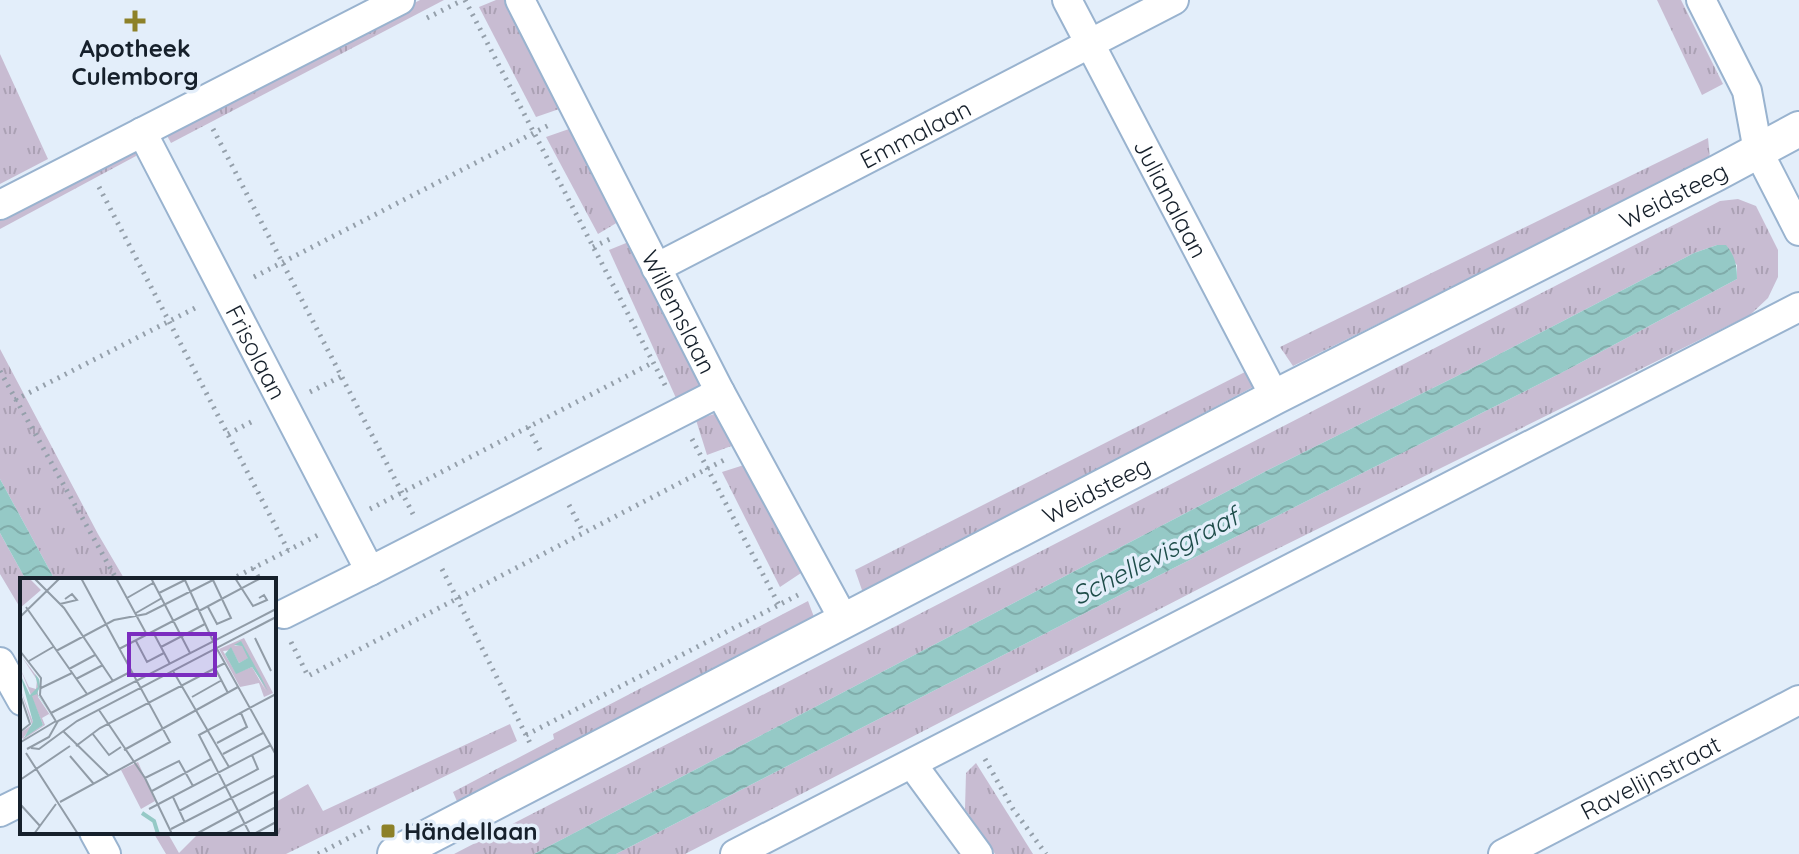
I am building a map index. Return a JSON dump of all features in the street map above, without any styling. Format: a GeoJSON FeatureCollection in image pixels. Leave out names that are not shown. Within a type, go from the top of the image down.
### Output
{"type":"FeatureCollection","features":[{"type":"Feature","properties":{"kind":"street"},"geometry":{"type":"LineString","coordinates":[[0,205],[142,132],[363,8],[400,0]]}},
{"type":"Feature","properties":{"kind":"street","name":"Willemslaan"},"geometry":{"type":"LineString","coordinates":[[520,0],[720,392],[844,620]]}},
{"type":"Feature","properties":{"kind":"street","name":"Julianalaan"},"geometry":{"type":"LineString","coordinates":[[1067,0],[1275,397]]}},
{"type":"Feature","properties":{"kind":"street","name":"Emmalaan"},"geometry":{"type":"LineString","coordinates":[[656,268],[1174,0]]}},
{"type":"Feature","properties":{"kind":"street"},"geometry":{"type":"LineString","coordinates":[[1701,0],[1747,91],[1758,151],[1799,231]]}},
{"type":"Feature","properties":{"kind":"street","name":"Weidsteeg"},"geometry":{"type":"LineString","coordinates":[[395,854],[1799,129]]}},
{"type":"Feature","properties":{"kind":"street","name":"Frisolaan"},"geometry":{"type":"LineString","coordinates":[[142,132],[370,571]]}},
{"type":"Feature","properties":{"kind":"street"},"geometry":{"type":"LineString","coordinates":[[735,854],[1799,307]]}},
{"type":"Feature","properties":{"kind":"street"},"geometry":{"type":"LineString","coordinates":[[287,627],[370,571],[720,392]]}},
{"type":"Feature","properties":{"kind":"street"},"geometry":{"type":"LineString","coordinates":[[0,662],[20,697]]}},
{"type":"Feature","properties":{"kind":"street","name":"Ravelijnstraat"},"geometry":{"type":"LineString","coordinates":[[1503,854],[1799,700]]}},
{"type":"Feature","properties":{"kind":"street"},"geometry":{"type":"LineString","coordinates":[[912,764],[978,854]]}},
{"type":"Feature","properties":{"kind":"street"},"geometry":{"type":"LineString","coordinates":[[0,812],[20,802]]}},
{"type":"Feature","properties":{"kind":"street"},"geometry":{"type":"LineString","coordinates":[[95,834],[106,854]]}},
{"type":"Feature","properties":{"kind":"path"},"geometry":{"type":"LineString","coordinates":[[465,0],[779,605]]}},
{"type":"Feature","properties":{"kind":"path"},"geometry":{"type":"LineString","coordinates":[[155,157],[213,128],[530,743],[516,751]]}},
{"type":"Feature","properties":{"kind":"path"},"geometry":{"type":"LineString","coordinates":[[15,400],[533,133]]}},
{"type":"Feature","properties":{"kind":"path"},"geometry":{"type":"LineString","coordinates":[[99,186],[288,550]]}},
{"type":"Feature","properties":{"kind":"path"},"geometry":{"type":"LineString","coordinates":[[234,578],[653,363]]}},
{"type":"Feature","properties":{"kind":"path"},"geometry":{"type":"LineString","coordinates":[[0,371],[116,578]]}},
{"type":"Feature","properties":{"kind":"path"},"geometry":{"type":"LineString","coordinates":[[287,627],[308,676],[750,446]]}},
{"type":"Feature","properties":{"kind":"path"},"geometry":{"type":"LineString","coordinates":[[253,568],[259,578]]}},
{"type":"Feature","properties":{"kind":"path"},"geometry":{"type":"LineString","coordinates":[[526,735],[823,582]]}},
{"type":"Feature","properties":{"kind":"path"},"geometry":{"type":"LineString","coordinates":[[971,733],[1013,809],[1046,854]]}},
{"type":"Feature","properties":{"kind":"path"},"geometry":{"type":"LineString","coordinates":[[318,854],[374,824]]}},
{"type":"Feature","properties":{"kind":"green space"},"geometry":{"type":"Polygon","coordinates":[[[420,0],[444,0],[171,143],[165,132],[420,0]]]}},
{"type":"Feature","properties":{"kind":"green space"},"geometry":{"type":"Polygon","coordinates":[[[496,0],[506,0],[565,107],[536,117],[479,7],[496,0]]]}},
{"type":"Feature","properties":{"kind":"green space"},"geometry":{"type":"Polygon","coordinates":[[[1657,0],[1681,0],[1723,84],[1702,95],[1657,0]]]}},
{"type":"Feature","properties":{"kind":"green space"},"geometry":{"type":"Polygon","coordinates":[[[0,54],[48,159],[0,184],[0,54]]]}},
{"type":"Feature","properties":{"kind":"green space"},"geometry":{"type":"Polygon","coordinates":[[[569,129],[623,219],[598,234],[546,137],[569,129]]]}},
{"type":"Feature","properties":{"kind":"green space"},"geometry":{"type":"Polygon","coordinates":[[[1708,138],[1710,159],[1293,366],[1280,347],[1708,138]]]}},
{"type":"Feature","properties":{"kind":"green space"},"geometry":{"type":"Polygon","coordinates":[[[135,145],[136,156],[0,229],[0,215],[135,145]]]}},
{"type":"Feature","properties":{"kind":"green space"},"geometry":{"type":"Polygon","coordinates":[[[1738,199],[1756,206],[1778,250],[1778,277],[1768,298],[1750,315],[1249,563],[685,854],[616,854],[1563,372],[1737,279],[1737,265],[1717,245],[1694,253],[1268,470],[534,854],[454,854],[1720,201],[1738,199]]]}},
{"type":"Feature","properties":{"kind":"green space"},"geometry":{"type":"Polygon","coordinates":[[[631,241],[706,385],[676,398],[609,250],[631,241]]]}},
{"type":"Feature","properties":{"kind":"green space"},"geometry":{"type":"Polygon","coordinates":[[[0,349],[124,578],[54,578],[0,479],[0,349]]]}},
{"type":"Feature","properties":{"kind":"green space"},"geometry":{"type":"Polygon","coordinates":[[[1245,372],[1253,387],[863,593],[855,570],[1245,372]]]}},
{"type":"Feature","properties":{"kind":"green space"},"geometry":{"type":"Polygon","coordinates":[[[720,412],[734,445],[707,455],[696,420],[720,412]]]}},
{"type":"Feature","properties":{"kind":"green space"},"geometry":{"type":"Polygon","coordinates":[[[744,465],[804,571],[780,587],[722,472],[744,465]]]}},
{"type":"Feature","properties":{"kind":"green space"},"geometry":{"type":"Polygon","coordinates":[[[0,533],[25,578],[20,578],[20,608],[0,574],[0,533]]]}},
{"type":"Feature","properties":{"kind":"green space"},"geometry":{"type":"Polygon","coordinates":[[[808,601],[814,617],[557,750],[459,806],[453,792],[554,739],[553,734],[808,601]]]}},
{"type":"Feature","properties":{"kind":"green space"},"geometry":{"type":"Polygon","coordinates":[[[510,724],[517,741],[286,854],[166,854],[154,834],[168,834],[179,853],[195,834],[276,834],[276,802],[308,784],[323,811],[510,724]]]}},
{"type":"Feature","properties":{"kind":"green space"},"geometry":{"type":"Polygon","coordinates":[[[976,763],[1033,854],[995,854],[965,809],[966,773],[976,763]]]}},
{"type":"Feature","properties":{"kind":"water","name":"Schellevisgraaf"},"geometry":{"type":"Polygon","coordinates":[[[1726,245],[1732,253],[1737,279],[1563,372],[616,854],[534,854],[1268,470],[1694,253],[1726,245]]]}},
{"type":"Feature","properties":{"kind":"water"},"geometry":{"type":"Polygon","coordinates":[[[0,479],[54,578],[25,578],[0,533],[0,479]]]}},
{"type":"Feature","properties":{"kind":"place","name":"Apotheek Culemborg"},"geometry":{"type":"Point","coordinates":[135,21]}},
{"type":"Feature","properties":{"kind":"place","name":"Händellaan"},"geometry":{"type":"Point","coordinates":[388,831]}}]}
